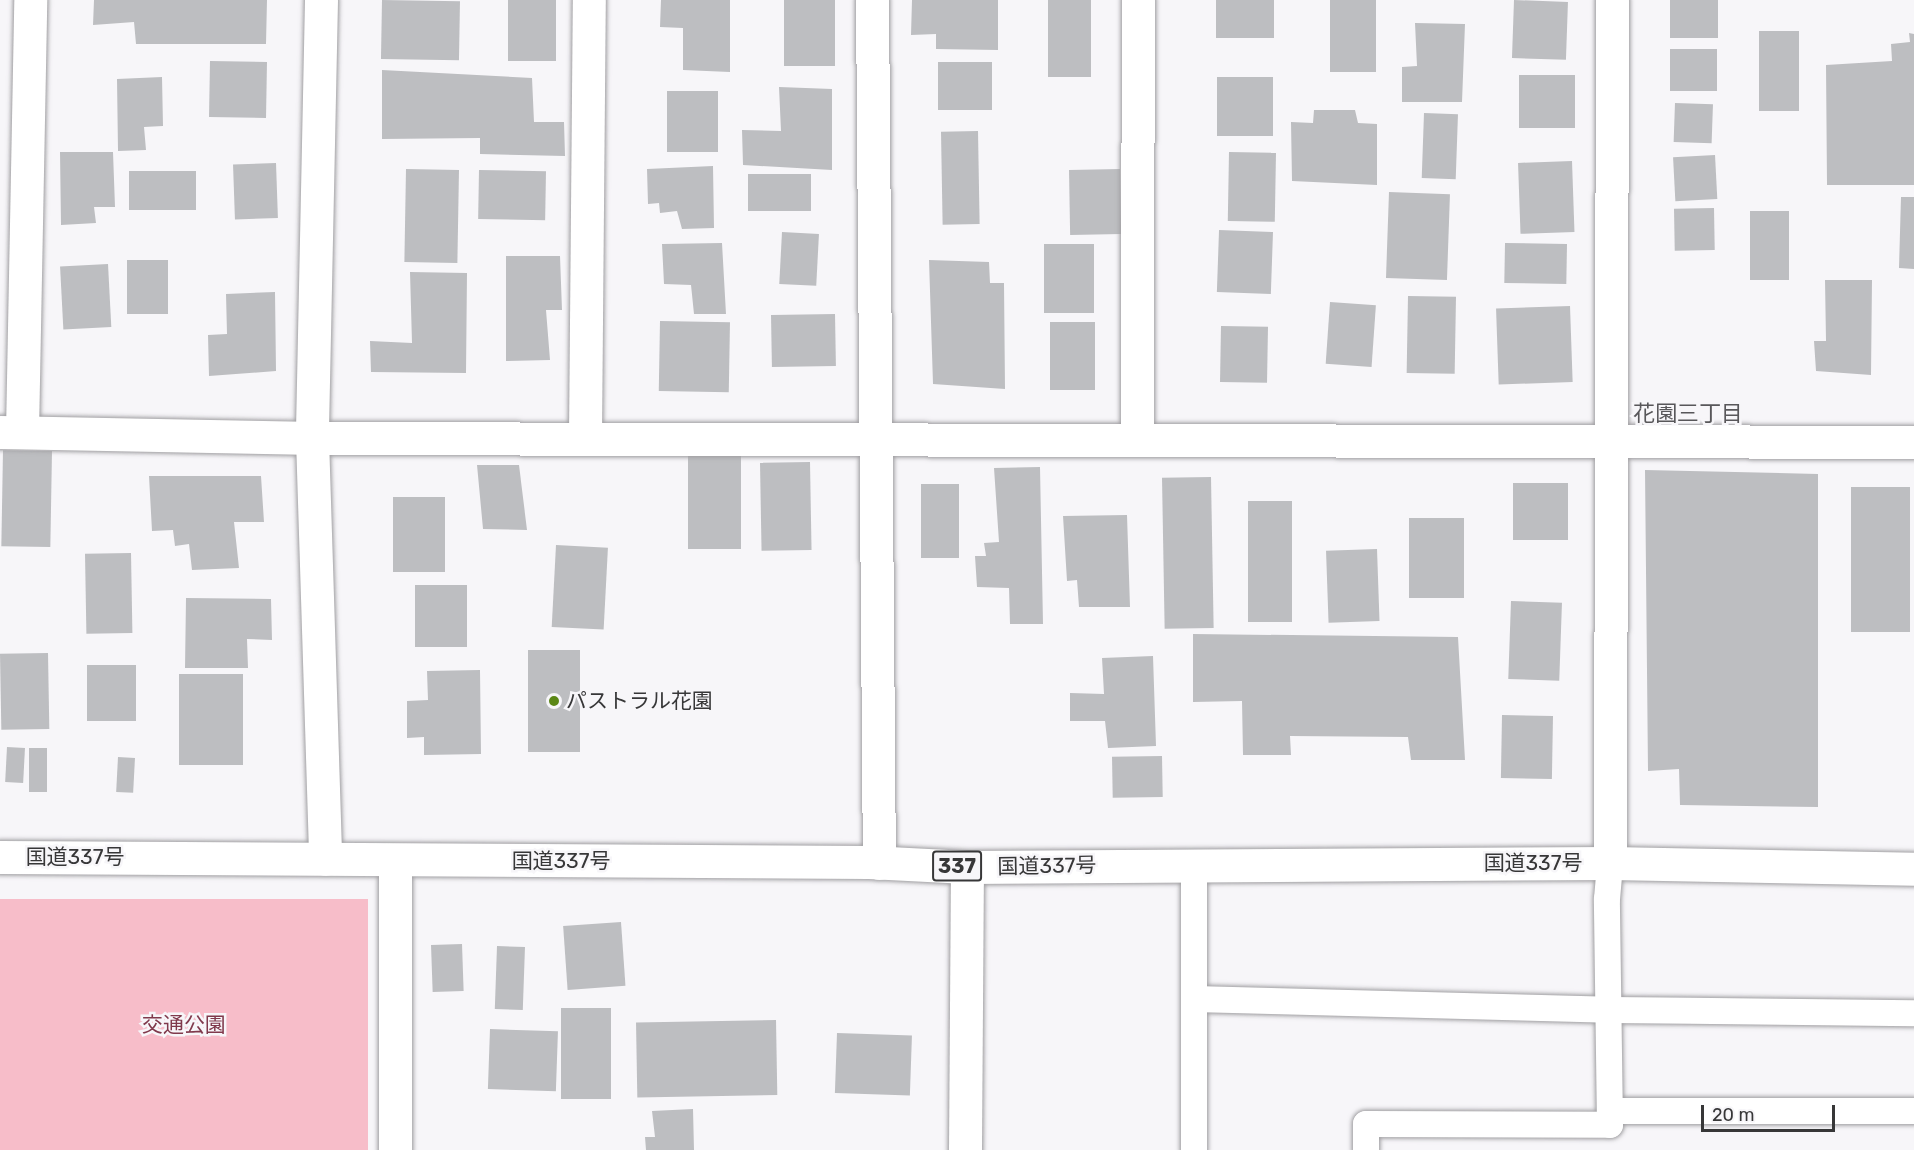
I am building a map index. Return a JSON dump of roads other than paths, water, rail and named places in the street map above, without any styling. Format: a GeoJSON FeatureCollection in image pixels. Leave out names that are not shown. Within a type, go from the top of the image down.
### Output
{"type":"FeatureCollection","features":[{"type":"Feature","properties":{"kind":"main road"},"geometry":{"type":"LineString","coordinates":[[30,0],[11,432],[312,438],[1914,442]]}},
{"type":"Feature","properties":{"kind":"main road"},"geometry":{"type":"LineString","coordinates":[[321,0],[312,438],[325,859]]}},
{"type":"Feature","properties":{"kind":"main road"},"geometry":{"type":"LineString","coordinates":[[585,437],[589,0]]}},
{"type":"Feature","properties":{"kind":"main road"},"geometry":{"type":"LineString","coordinates":[[872,0],[879,862]]}},
{"type":"Feature","properties":{"kind":"main road"},"geometry":{"type":"LineString","coordinates":[[1137,440],[1138,0]]}},
{"type":"Feature","properties":{"kind":"main road"},"geometry":{"type":"LineString","coordinates":[[1610,863],[1612,0]]}},
{"type":"Feature","properties":{"kind":"main road","name":"国道337号"},"geometry":{"type":"LineString","coordinates":[[0,856],[395,861],[879,862],[967,867],[1610,863],[1914,869]]}},
{"type":"Feature","properties":{"kind":"main road"},"geometry":{"type":"LineString","coordinates":[[395,861],[395,1150]]}},
{"type":"Feature","properties":{"kind":"main road"},"geometry":{"type":"LineString","coordinates":[[965,1150],[967,867]]}},
{"type":"Feature","properties":{"kind":"lane"},"geometry":{"type":"LineString","coordinates":[[1366,1150],[1366,1124],[1610,1125],[1607,899],[1610,863]]}},
{"type":"Feature","properties":{"kind":"lane"},"geometry":{"type":"LineString","coordinates":[[1194,864],[1194,1150]]}},
{"type":"Feature","properties":{"kind":"lane"},"geometry":{"type":"LineString","coordinates":[[1194,999],[1610,1010],[1914,1013]]}},
{"type":"Feature","properties":{"kind":"lane"},"geometry":{"type":"LineString","coordinates":[[1610,1111],[1914,1111]]}},
{"type":"Feature","properties":{"kind":"place","name":"パストラル花園"},"geometry":{"type":"Point","coordinates":[554,701]}},
{"type":"Feature","properties":{"kind":"district","name":"花園三丁目"},"geometry":{"type":"Point","coordinates":[1688,414]}},
{"type":"Feature","properties":{"kind":"park label","name":"交通公園"},"geometry":{"type":"Point","coordinates":[184,1025]}}]}
